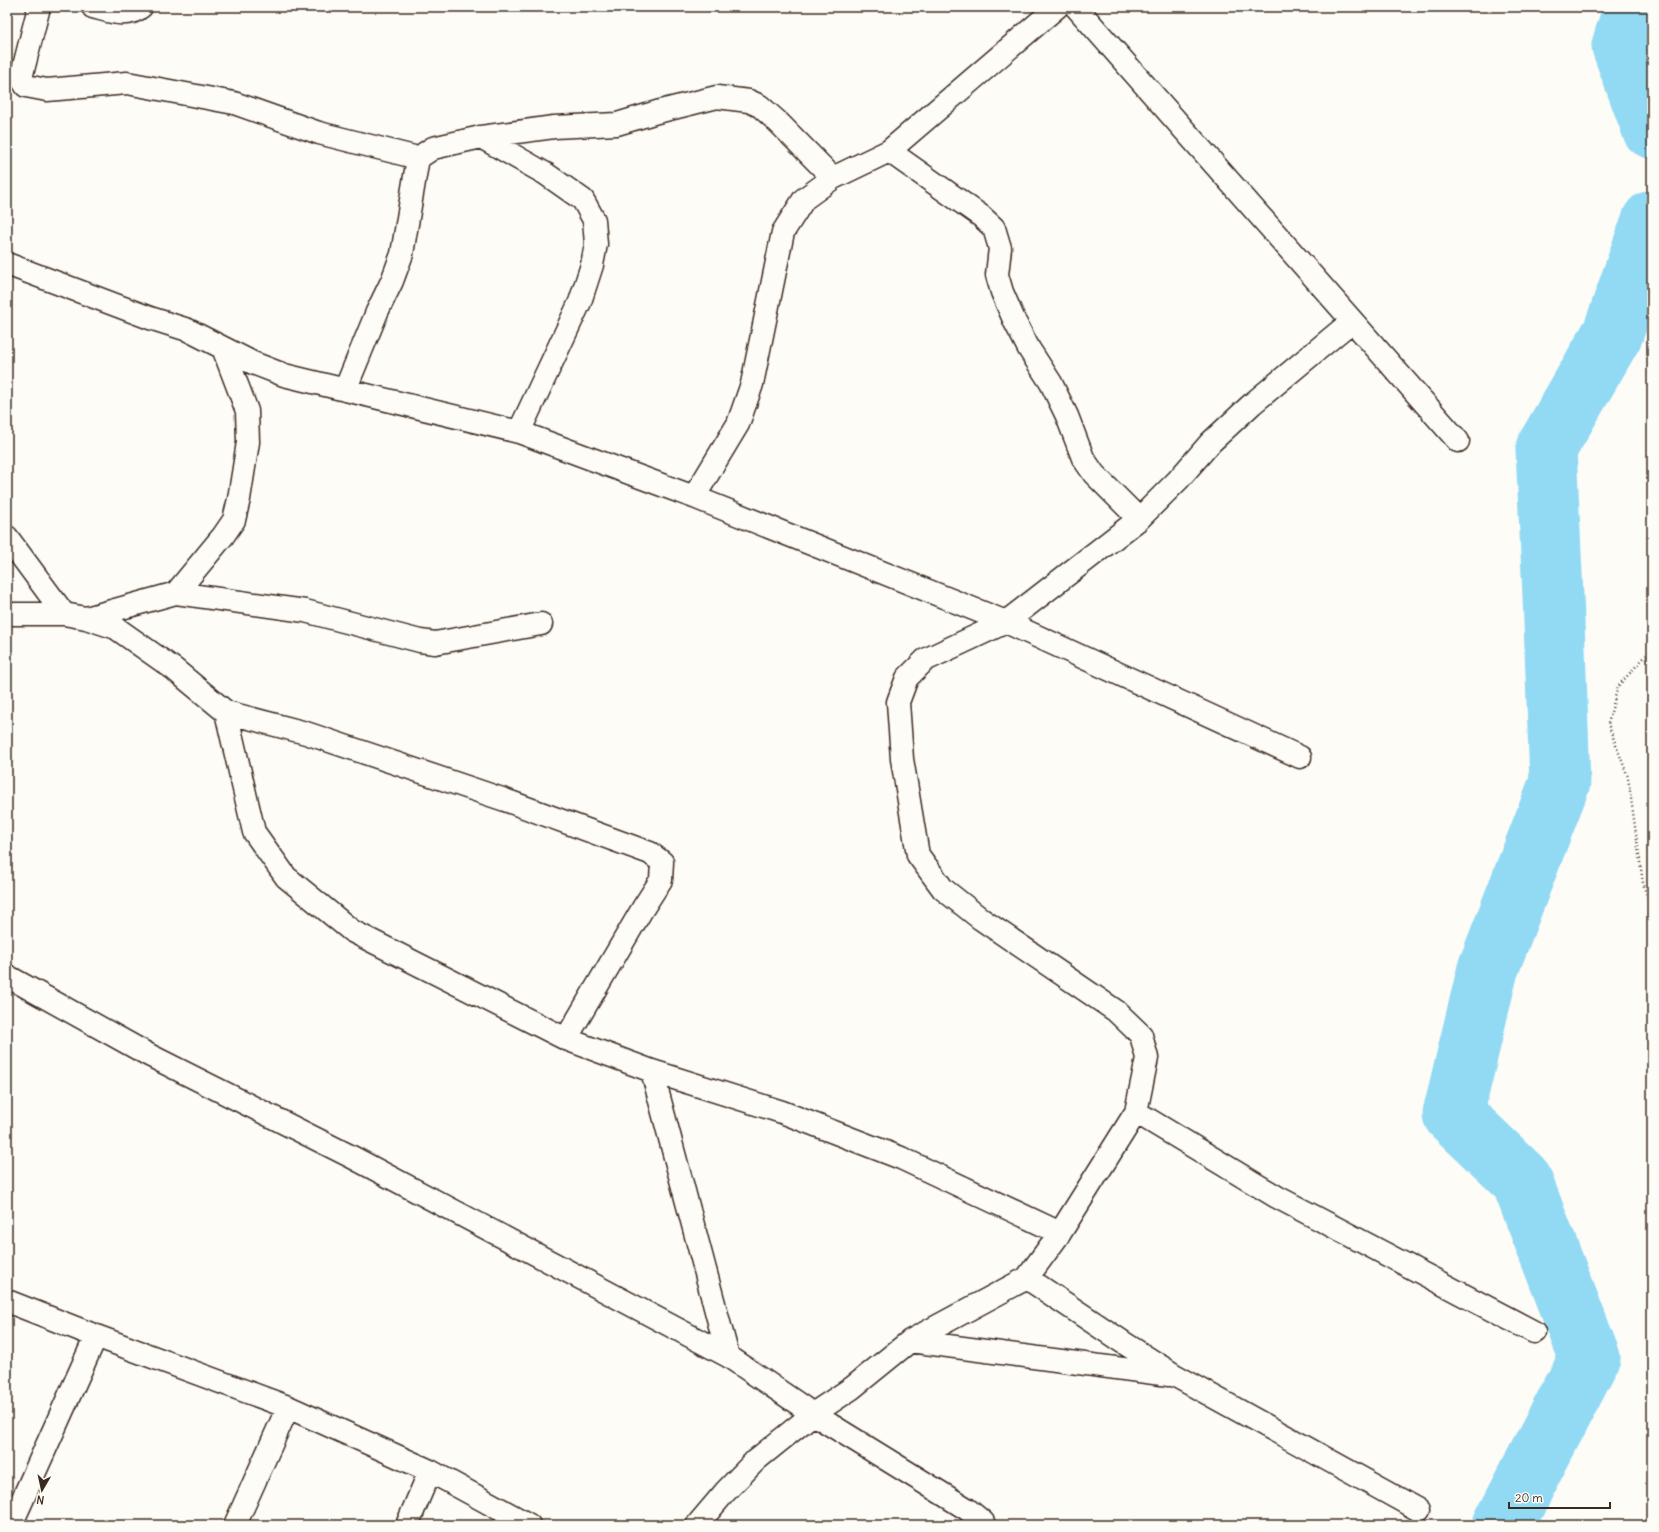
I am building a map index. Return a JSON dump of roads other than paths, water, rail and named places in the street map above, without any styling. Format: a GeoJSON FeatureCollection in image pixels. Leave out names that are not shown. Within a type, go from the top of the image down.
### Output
{"type":"FeatureCollection","features":[{"type":"Feature","properties":{"kind":"street"},"geometry":{"type":"LineString","coordinates":[[39,7],[21,78],[26,86],[47,90],[126,83],[234,103],[319,133],[418,158]]}},
{"type":"Feature","properties":{"kind":"street"},"geometry":{"type":"LineString","coordinates":[[93,7],[121,14],[135,12],[141,7]]}},
{"type":"Feature","properties":{"kind":"street"},"geometry":{"type":"LineString","coordinates":[[694,497],[738,424],[752,384],[783,232],[804,199],[834,178],[889,151],[1057,7]]}},
{"type":"Feature","properties":{"kind":"street"},"geometry":{"type":"LineString","coordinates":[[1076,7],[1458,441]]}},
{"type":"Feature","properties":{"kind":"street"},"geometry":{"type":"LineString","coordinates":[[345,390],[377,312],[392,281],[402,254],[418,158],[433,148],[481,137],[554,127],[617,124],[717,97],[749,101],[760,106],[834,178]]}},
{"type":"Feature","properties":{"kind":"street"},"geometry":{"type":"LineString","coordinates":[[481,137],[546,174],[583,200],[594,220],[596,244],[592,265],[580,302],[519,432]]}},
{"type":"Feature","properties":{"kind":"street"},"geometry":{"type":"LineString","coordinates":[[889,151],[981,216],[994,228],[1000,248],[997,274],[1002,292],[1015,322],[1029,349],[1051,383],[1067,416],[1083,458],[1094,474],[1139,519]]}},
{"type":"Feature","properties":{"kind":"street"},"geometry":{"type":"LineString","coordinates":[[7,264],[150,318],[188,330],[253,363],[284,375],[519,432],[694,497],[1006,622],[1300,758]]}},
{"type":"Feature","properties":{"kind":"street"},"geometry":{"type":"LineString","coordinates":[[697,1525],[725,1492],[756,1460],[813,1414],[852,1388],[910,1341],[1027,1278],[1060,1233],[1136,1112],[1146,1058],[1141,1035],[1116,1012],[981,919],[943,889],[918,855],[902,759],[898,702],[907,678],[925,660],[1006,622],[1139,519],[1178,480],[1211,442],[1252,404],[1352,320]]}},
{"type":"Feature","properties":{"kind":"street"},"geometry":{"type":"LineString","coordinates":[[176,593],[223,536],[234,520],[240,499],[248,442],[247,411],[223,348]]}},
{"type":"Feature","properties":{"kind":"street"},"geometry":{"type":"LineString","coordinates":[[7,537],[64,614]]}},
{"type":"Feature","properties":{"kind":"street"},"geometry":{"type":"LineString","coordinates":[[86,618],[176,593],[305,611],[420,641],[436,643],[541,624]]}},
{"type":"Feature","properties":{"kind":"street"},"geometry":{"type":"LineString","coordinates":[[7,614],[64,614],[86,618],[116,628],[174,669],[226,712],[306,733],[505,800],[650,853],[662,862],[661,880],[566,1039]]}},
{"type":"Feature","properties":{"kind":"street"},"geometry":{"type":"LineString","coordinates":[[226,712],[254,832],[286,877],[352,931],[566,1039],[652,1071],[782,1112],[901,1158],[1060,1233]]}},
{"type":"Feature","properties":{"kind":"street"},"geometry":{"type":"LineString","coordinates":[[7,976],[149,1055],[352,1156],[728,1356],[813,1414],[967,1509],[983,1522],[984,1525]]}},
{"type":"Feature","properties":{"kind":"street"},"geometry":{"type":"LineString","coordinates":[[652,1071],[728,1356]]}},
{"type":"Feature","properties":{"kind":"street"},"geometry":{"type":"LineString","coordinates":[[1136,1112],[1277,1197],[1534,1332]]}},
{"type":"Feature","properties":{"kind":"street"},"geometry":{"type":"LineString","coordinates":[[1027,1278],[1176,1376],[1419,1510]]}},
{"type":"Feature","properties":{"kind":"street"},"geometry":{"type":"LineString","coordinates":[[7,1301],[96,1336],[288,1407],[430,1470],[529,1525]]}},
{"type":"Feature","properties":{"kind":"street"},"geometry":{"type":"LineString","coordinates":[[11,1524],[96,1336]]}},
{"type":"Feature","properties":{"kind":"street"},"geometry":{"type":"LineString","coordinates":[[910,1341],[1176,1376]]}},
{"type":"Feature","properties":{"kind":"street"},"geometry":{"type":"LineString","coordinates":[[235,1525],[288,1407]]}},
{"type":"Feature","properties":{"kind":"street"},"geometry":{"type":"LineString","coordinates":[[407,1525],[430,1470]]}},
{"type":"Feature","properties":{"kind":"waterway"},"geometry":{"type":"LineString","coordinates":[[1634,7],[1622,46],[1652,128]]}},
{"type":"Feature","properties":{"kind":"waterway"},"geometry":{"type":"LineString","coordinates":[[1503,1525],[1590,1358],[1521,1179],[1453,1114],[1488,969],[1560,782],[1546,449],[1613,333],[1652,221]]}}]}
